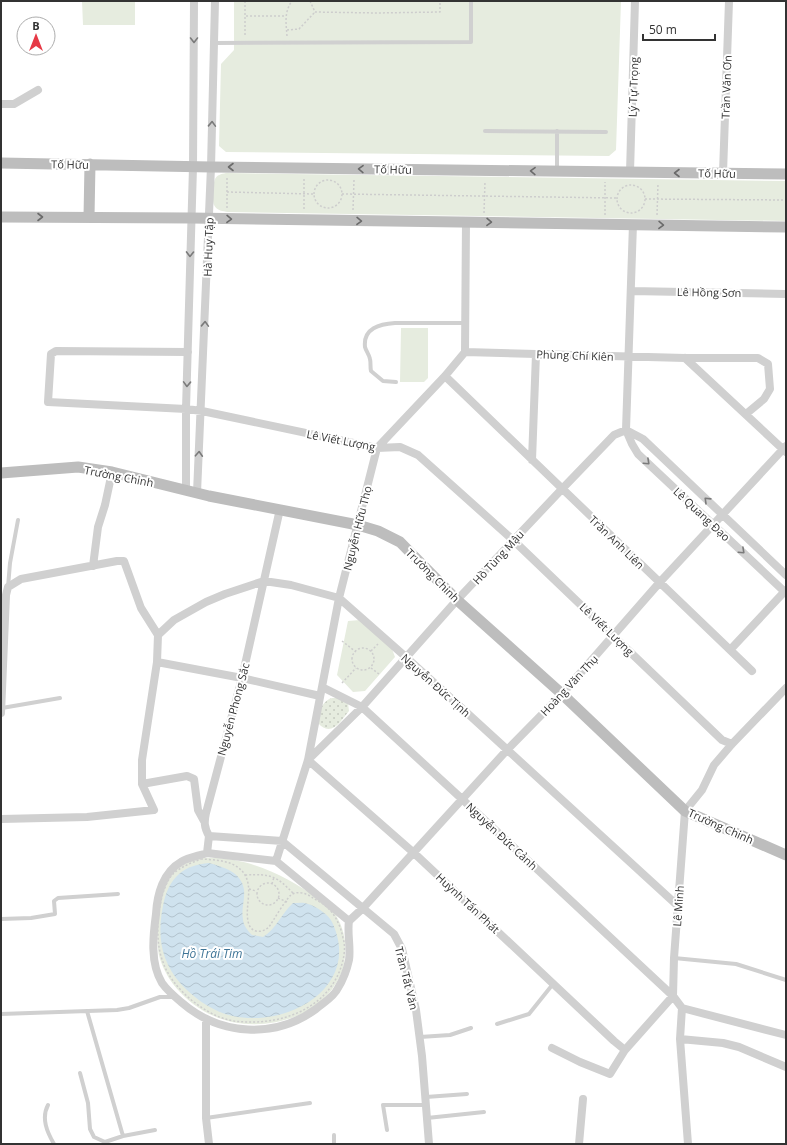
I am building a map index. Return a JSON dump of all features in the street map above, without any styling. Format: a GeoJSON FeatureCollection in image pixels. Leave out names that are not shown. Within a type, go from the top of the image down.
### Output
{"type":"FeatureCollection","features":[{"type":"Feature","properties":{"kind":"main road","name":"Tố Hữu"},"geometry":{"type":"LineString","coordinates":[[1,162],[193,167],[786,174]]}},
{"type":"Feature","properties":{"kind":"main road"},"geometry":{"type":"LineString","coordinates":[[89,217],[90,164]]}},
{"type":"Feature","properties":{"kind":"main road"},"geometry":{"type":"LineString","coordinates":[[1,217],[209,218],[786,227]]}},
{"type":"Feature","properties":{"kind":"main road","name":"Trường Chinh"},"geometry":{"type":"LineString","coordinates":[[1,473],[78,467],[112,472],[198,493],[358,525],[378,531],[400,542],[458,600],[562,694],[685,811],[786,855]]}},
{"type":"Feature","properties":{"kind":"street","name":"Hà Huy Tập"},"geometry":{"type":"LineString","coordinates":[[186,490],[186,409],[193,167],[194,1]]}},
{"type":"Feature","properties":{"kind":"street","name":"Hà Huy Tập"},"geometry":{"type":"LineString","coordinates":[[198,493],[211,167],[215,1]]}},
{"type":"Feature","properties":{"kind":"street","name":"Lý Tự Trọng"},"geometry":{"type":"LineString","coordinates":[[630,172],[635,1]]}},
{"type":"Feature","properties":{"kind":"street","name":"Trần Văn Ơn"},"geometry":{"type":"LineString","coordinates":[[723,173],[729,1]]}},
{"type":"Feature","properties":{"kind":"street"},"geometry":{"type":"LineString","coordinates":[[1,104],[14,104],[38,90]]}},
{"type":"Feature","properties":{"kind":"street"},"geometry":{"type":"LineString","coordinates":[[465,352],[466,222]]}},
{"type":"Feature","properties":{"kind":"street","name":"Lê Quang Đạo"},"geometry":{"type":"LineString","coordinates":[[633,224],[626,430],[638,454],[786,591]]}},
{"type":"Feature","properties":{"kind":"street","name":"Lê Hồng Sơn"},"geometry":{"type":"LineString","coordinates":[[631,291],[786,294]]}},
{"type":"Feature","properties":{"kind":"street","name":"Lê Viết Lượng"},"geometry":{"type":"LineString","coordinates":[[188,352],[56,351],[51,354],[48,402],[202,411],[377,448],[400,447],[418,455],[513,540],[722,740],[732,744]]}},
{"type":"Feature","properties":{"kind":"street","name":"Phùng Chí Kiên"},"geometry":{"type":"LineString","coordinates":[[465,352],[685,358],[758,358],[768,364],[770,389],[764,399],[746,414]]}},
{"type":"Feature","properties":{"kind":"street","name":"Nguyễn Hữu Thọ"},"geometry":{"type":"LineString","coordinates":[[276,861],[308,760],[339,598],[377,448],[445,376],[465,352]]}},
{"type":"Feature","properties":{"kind":"street"},"geometry":{"type":"LineString","coordinates":[[532,460],[536,354]]}},
{"type":"Feature","properties":{"kind":"street"},"geometry":{"type":"LineString","coordinates":[[685,358],[785,449]]}},
{"type":"Feature","properties":{"kind":"street","name":"Trần Anh Liên"},"geometry":{"type":"LineString","coordinates":[[445,376],[752,671]]}},
{"type":"Feature","properties":{"kind":"street","name":"Lê Quang Đạo"},"geometry":{"type":"LineString","coordinates":[[626,430],[643,439],[786,575]]}},
{"type":"Feature","properties":{"kind":"street","name":"Hồ Tùng Mậu"},"geometry":{"type":"LineString","coordinates":[[308,760],[362,707],[458,600],[562,488],[614,435],[626,430]]}},
{"type":"Feature","properties":{"kind":"street","name":"Hoàng Văn Thụ"},"geometry":{"type":"LineString","coordinates":[[349,920],[363,908],[507,750],[562,694],[660,582],[785,449]]}},
{"type":"Feature","properties":{"kind":"street"},"geometry":{"type":"LineString","coordinates":[[93,566],[98,527],[105,505],[112,472]]}},
{"type":"Feature","properties":{"kind":"street","name":"Nguyễn Phong Sắc"},"geometry":{"type":"LineString","coordinates":[[204,821],[242,678],[280,510]]}},
{"type":"Feature","properties":{"kind":"street"},"geometry":{"type":"LineString","coordinates":[[1,713],[5,592],[20,580],[117,561],[124,561],[141,608],[158,635],[157,662],[142,760],[142,784],[154,810],[87,817],[1,819]]}},
{"type":"Feature","properties":{"kind":"street","name":"Nguyễn Đức Tịnh"},"geometry":{"type":"LineString","coordinates":[[158,635],[174,620],[206,602],[264,581],[291,585],[339,598],[407,658],[678,906]]}},
{"type":"Feature","properties":{"kind":"street"},"geometry":{"type":"LineString","coordinates":[[730,650],[786,591]]}},
{"type":"Feature","properties":{"kind":"street"},"geometry":{"type":"LineString","coordinates":[[157,662],[242,678],[320,696]]}},
{"type":"Feature","properties":{"kind":"street","name":"Nguyễn Đức Cảnh"},"geometry":{"type":"LineString","coordinates":[[322,687],[362,707],[673,996],[682,1008]]}},
{"type":"Feature","properties":{"kind":"street"},"geometry":{"type":"LineString","coordinates":[[685,811],[702,790],[714,765],[786,688]]}},
{"type":"Feature","properties":{"kind":"street","name":"Huỳnh Tấn Phát"},"geometry":{"type":"LineString","coordinates":[[308,760],[414,853],[625,1050]]}},
{"type":"Feature","properties":{"kind":"street"},"geometry":{"type":"LineString","coordinates":[[142,784],[187,776],[194,779],[198,810],[204,821],[204,828],[209,836],[207,853]]}},
{"type":"Feature","properties":{"kind":"street","name":"Lê Minh"},"geometry":{"type":"LineString","coordinates":[[673,996],[674,958],[685,811]]}},
{"type":"Feature","properties":{"kind":"street"},"geometry":{"type":"LineString","coordinates":[[209,836],[282,841]]}},
{"type":"Feature","properties":{"kind":"street","name":"Trần Tất Văn"},"geometry":{"type":"LineString","coordinates":[[282,841],[394,934],[402,949],[416,1010],[420,1037],[429,1144]]}},
{"type":"Feature","properties":{"kind":"street"},"geometry":{"type":"LineString","coordinates":[[207,853],[276,861],[349,920],[349,959],[343,978],[337,990],[310,1013],[291,1023],[281,1026],[253,1030],[222,1026],[206,1019],[188,1008],[162,983],[156,966],[153,937],[156,910],[162,884],[172,869],[181,862],[207,853]]}},
{"type":"Feature","properties":{"kind":"street"},"geometry":{"type":"LineString","coordinates":[[552,1048],[580,1062],[610,1074],[625,1050],[673,996]]}},
{"type":"Feature","properties":{"kind":"street"},"geometry":{"type":"LineString","coordinates":[[688,1144],[680,1039],[682,1008],[786,1035]]}},
{"type":"Feature","properties":{"kind":"street"},"geometry":{"type":"LineString","coordinates":[[206,1019],[206,1118],[209,1144]]}},
{"type":"Feature","properties":{"kind":"street"},"geometry":{"type":"LineString","coordinates":[[680,1039],[723,1043],[739,1047],[786,1067]]}},
{"type":"Feature","properties":{"kind":"street"},"geometry":{"type":"LineString","coordinates":[[579,1144],[583,1099]]}},
{"type":"Feature","properties":{"kind":"lane"},"geometry":{"type":"LineString","coordinates":[[215,43],[471,42],[471,1]]}},
{"type":"Feature","properties":{"kind":"lane"},"geometry":{"type":"LineString","coordinates":[[485,131],[606,132]]}},
{"type":"Feature","properties":{"kind":"lane"},"geometry":{"type":"LineString","coordinates":[[557,131],[557,172]]}},
{"type":"Feature","properties":{"kind":"lane"},"geometry":{"type":"LineString","coordinates":[[396,382],[383,382],[371,371],[370,359],[365,346],[365,338],[371,330],[384,324],[395,323],[465,323]]}},
{"type":"Feature","properties":{"kind":"lane"},"geometry":{"type":"LineString","coordinates":[[5,592],[18,520]]}},
{"type":"Feature","properties":{"kind":"lane"},"geometry":{"type":"LineString","coordinates":[[1,708],[60,698]]}},
{"type":"Feature","properties":{"kind":"lane"},"geometry":{"type":"LineString","coordinates":[[1,919],[31,918],[54,914],[54,901],[58,898],[118,894]]}},
{"type":"Feature","properties":{"kind":"lane"},"geometry":{"type":"LineString","coordinates":[[674,958],[736,964],[786,980]]}},
{"type":"Feature","properties":{"kind":"lane"},"geometry":{"type":"LineString","coordinates":[[497,1024],[530,1014],[553,984]]}},
{"type":"Feature","properties":{"kind":"lane"},"geometry":{"type":"LineString","coordinates":[[1,1014],[117,1010],[129,1008],[160,997],[175,997]]}},
{"type":"Feature","properties":{"kind":"lane"},"geometry":{"type":"LineString","coordinates":[[87,1010],[123,1136]]}},
{"type":"Feature","properties":{"kind":"lane"},"geometry":{"type":"LineString","coordinates":[[420,1037],[450,1035],[471,1028]]}},
{"type":"Feature","properties":{"kind":"lane"},"geometry":{"type":"LineString","coordinates":[[80,1073],[88,1103],[90,1129],[94,1137],[105,1143],[123,1136],[155,1130]]}},
{"type":"Feature","properties":{"kind":"lane"},"geometry":{"type":"LineString","coordinates":[[388,1130],[383,1105],[425,1101],[467,1094]]}},
{"type":"Feature","properties":{"kind":"lane"},"geometry":{"type":"LineString","coordinates":[[206,1118],[310,1103]]}},
{"type":"Feature","properties":{"kind":"lane"},"geometry":{"type":"LineString","coordinates":[[48,1105],[45,1111],[45,1122],[47,1131],[54,1144]]}},
{"type":"Feature","properties":{"kind":"lane"},"geometry":{"type":"LineString","coordinates":[[427,1118],[484,1112]]}},
{"type":"Feature","properties":{"kind":"lane"},"geometry":{"type":"LineString","coordinates":[[334,1135],[334,1144]]}},
{"type":"Feature","properties":{"kind":"path"},"geometry":{"type":"LineString","coordinates":[[245,1],[245,43]]}},
{"type":"Feature","properties":{"kind":"path"},"geometry":{"type":"LineString","coordinates":[[292,1],[289,5],[286,16],[286,30],[299,30],[315,12],[440,12],[440,1]]}},
{"type":"Feature","properties":{"kind":"path"},"geometry":{"type":"LineString","coordinates":[[310,1],[315,12]]}},
{"type":"Feature","properties":{"kind":"path"},"geometry":{"type":"LineString","coordinates":[[245,16],[286,16]]}},
{"type":"Feature","properties":{"kind":"path"},"geometry":{"type":"LineString","coordinates":[[227,174],[227,211]]}},
{"type":"Feature","properties":{"kind":"path"},"geometry":{"type":"LineString","coordinates":[[304,175],[304,213]]}},
{"type":"Feature","properties":{"kind":"path"},"geometry":{"type":"LineString","coordinates":[[353,214],[354,176]]}},
{"type":"Feature","properties":{"kind":"path"},"geometry":{"type":"LineString","coordinates":[[484,215],[485,178]]}},
{"type":"Feature","properties":{"kind":"path"},"geometry":{"type":"LineString","coordinates":[[605,179],[605,216]]}},
{"type":"Feature","properties":{"kind":"path"},"geometry":{"type":"LineString","coordinates":[[328,180],[339,186],[342,194],[341,199],[336,206],[328,208],[323,207],[316,202],[314,189],[320,183],[328,180]]}},
{"type":"Feature","properties":{"kind":"path"},"geometry":{"type":"LineString","coordinates":[[657,218],[658,181]]}},
{"type":"Feature","properties":{"kind":"path"},"geometry":{"type":"LineString","coordinates":[[632,185],[640,187],[645,199],[642,207],[631,213],[623,210],[617,198],[623,187],[632,185]]}},
{"type":"Feature","properties":{"kind":"path"},"geometry":{"type":"LineString","coordinates":[[227,192],[314,194]]}},
{"type":"Feature","properties":{"kind":"path"},"geometry":{"type":"LineString","coordinates":[[342,194],[617,198]]}},
{"type":"Feature","properties":{"kind":"path"},"geometry":{"type":"LineString","coordinates":[[645,199],[786,200]]}},
{"type":"Feature","properties":{"kind":"path"},"geometry":{"type":"LineString","coordinates":[[342,641],[356,652]]}},
{"type":"Feature","properties":{"kind":"path"},"geometry":{"type":"LineString","coordinates":[[371,651],[379,643]]}},
{"type":"Feature","properties":{"kind":"path"},"geometry":{"type":"LineString","coordinates":[[364,648],[371,651],[374,658],[371,668],[365,670],[356,668],[352,660],[356,652],[364,648]]}},
{"type":"Feature","properties":{"kind":"path"},"geometry":{"type":"LineString","coordinates":[[342,683],[356,668]]}},
{"type":"Feature","properties":{"kind":"path"},"geometry":{"type":"LineString","coordinates":[[371,668],[380,676]]}},
{"type":"Feature","properties":{"kind":"path"},"geometry":{"type":"LineString","coordinates":[[201,859],[223,860],[236,866],[245,875],[249,889],[248,922],[251,929],[257,932],[264,931],[269,927],[291,895],[300,892],[311,896],[328,909],[336,919],[345,944],[343,960],[338,977],[324,996],[307,1009],[283,1019],[263,1022],[241,1022],[228,1020],[205,1010],[189,998],[173,980],[163,964],[160,953],[158,922],[164,890],[172,875],[185,865],[201,859]]}},
{"type":"Feature","properties":{"kind":"path"},"geometry":{"type":"LineString","coordinates":[[245,875],[274,876],[294,894]]}},
{"type":"Feature","properties":{"kind":"path"},"geometry":{"type":"LineString","coordinates":[[272,884],[274,876]]}},
{"type":"Feature","properties":{"kind":"path"},"geometry":{"type":"LineString","coordinates":[[272,884],[278,889],[278,898],[273,904],[266,906],[257,899],[257,891],[261,885],[272,884]]}},
{"type":"Feature","properties":{"kind":"path"},"geometry":{"type":"LineString","coordinates":[[249,889],[257,891]]}},
{"type":"Feature","properties":{"kind":"path"},"geometry":{"type":"LineString","coordinates":[[278,898],[287,902]]}},
{"type":"Feature","properties":{"kind":"shaded area"},"geometry":{"type":"Polygon","coordinates":[[[82,1],[135,1],[135,25],[83,25],[82,1]]]}},
{"type":"Feature","properties":{"kind":"shaded area"},"geometry":{"type":"Polygon","coordinates":[[[234,1],[621,1],[616,150],[609,156],[226,152],[219,146],[221,64],[234,50],[234,1]]]}},
{"type":"Feature","properties":{"kind":"shaded area"},"geometry":{"type":"Polygon","coordinates":[[[226,173],[786,181],[786,221],[228,212],[217,208],[214,205],[213,200],[215,179],[219,175],[226,173]]]}},
{"type":"Feature","properties":{"kind":"shaded area"},"geometry":{"type":"Polygon","coordinates":[[[401,328],[428,328],[428,378],[424,382],[400,382],[401,328]]]}},
{"type":"Feature","properties":{"kind":"shaded area"},"geometry":{"type":"Polygon","coordinates":[[[360,620],[392,649],[395,657],[365,691],[353,692],[337,675],[348,621],[360,620]]]}},
{"type":"Feature","properties":{"kind":"shaded area"},"geometry":{"type":"Polygon","coordinates":[[[332,698],[339,698],[348,703],[349,711],[339,723],[327,729],[318,723],[323,705],[332,698]]]}},
{"type":"Feature","properties":{"kind":"shaded area","name":"Hồ Trái Tim"},"geometry":{"type":"Polygon","coordinates":[[[204,858],[235,860],[279,875],[306,890],[332,910],[341,925],[345,942],[345,959],[340,976],[336,983],[317,1005],[304,1013],[281,1021],[265,1024],[234,1022],[205,1012],[192,1003],[174,985],[168,977],[160,959],[158,949],[158,920],[160,903],[166,886],[175,872],[181,866],[189,862],[204,858]]]}},
{"type":"Feature","properties":{"kind":"water","name":"Hồ Trái Tim"},"geometry":{"type":"Polygon","coordinates":[[[209,863],[231,871],[240,879],[244,890],[242,912],[243,921],[246,928],[252,935],[263,937],[293,903],[305,903],[311,905],[322,911],[330,919],[339,946],[337,967],[327,985],[312,1000],[292,1010],[270,1017],[247,1018],[225,1014],[213,1009],[196,998],[174,975],[164,955],[162,945],[161,924],[164,901],[170,885],[179,874],[192,866],[209,863]]]}}]}
